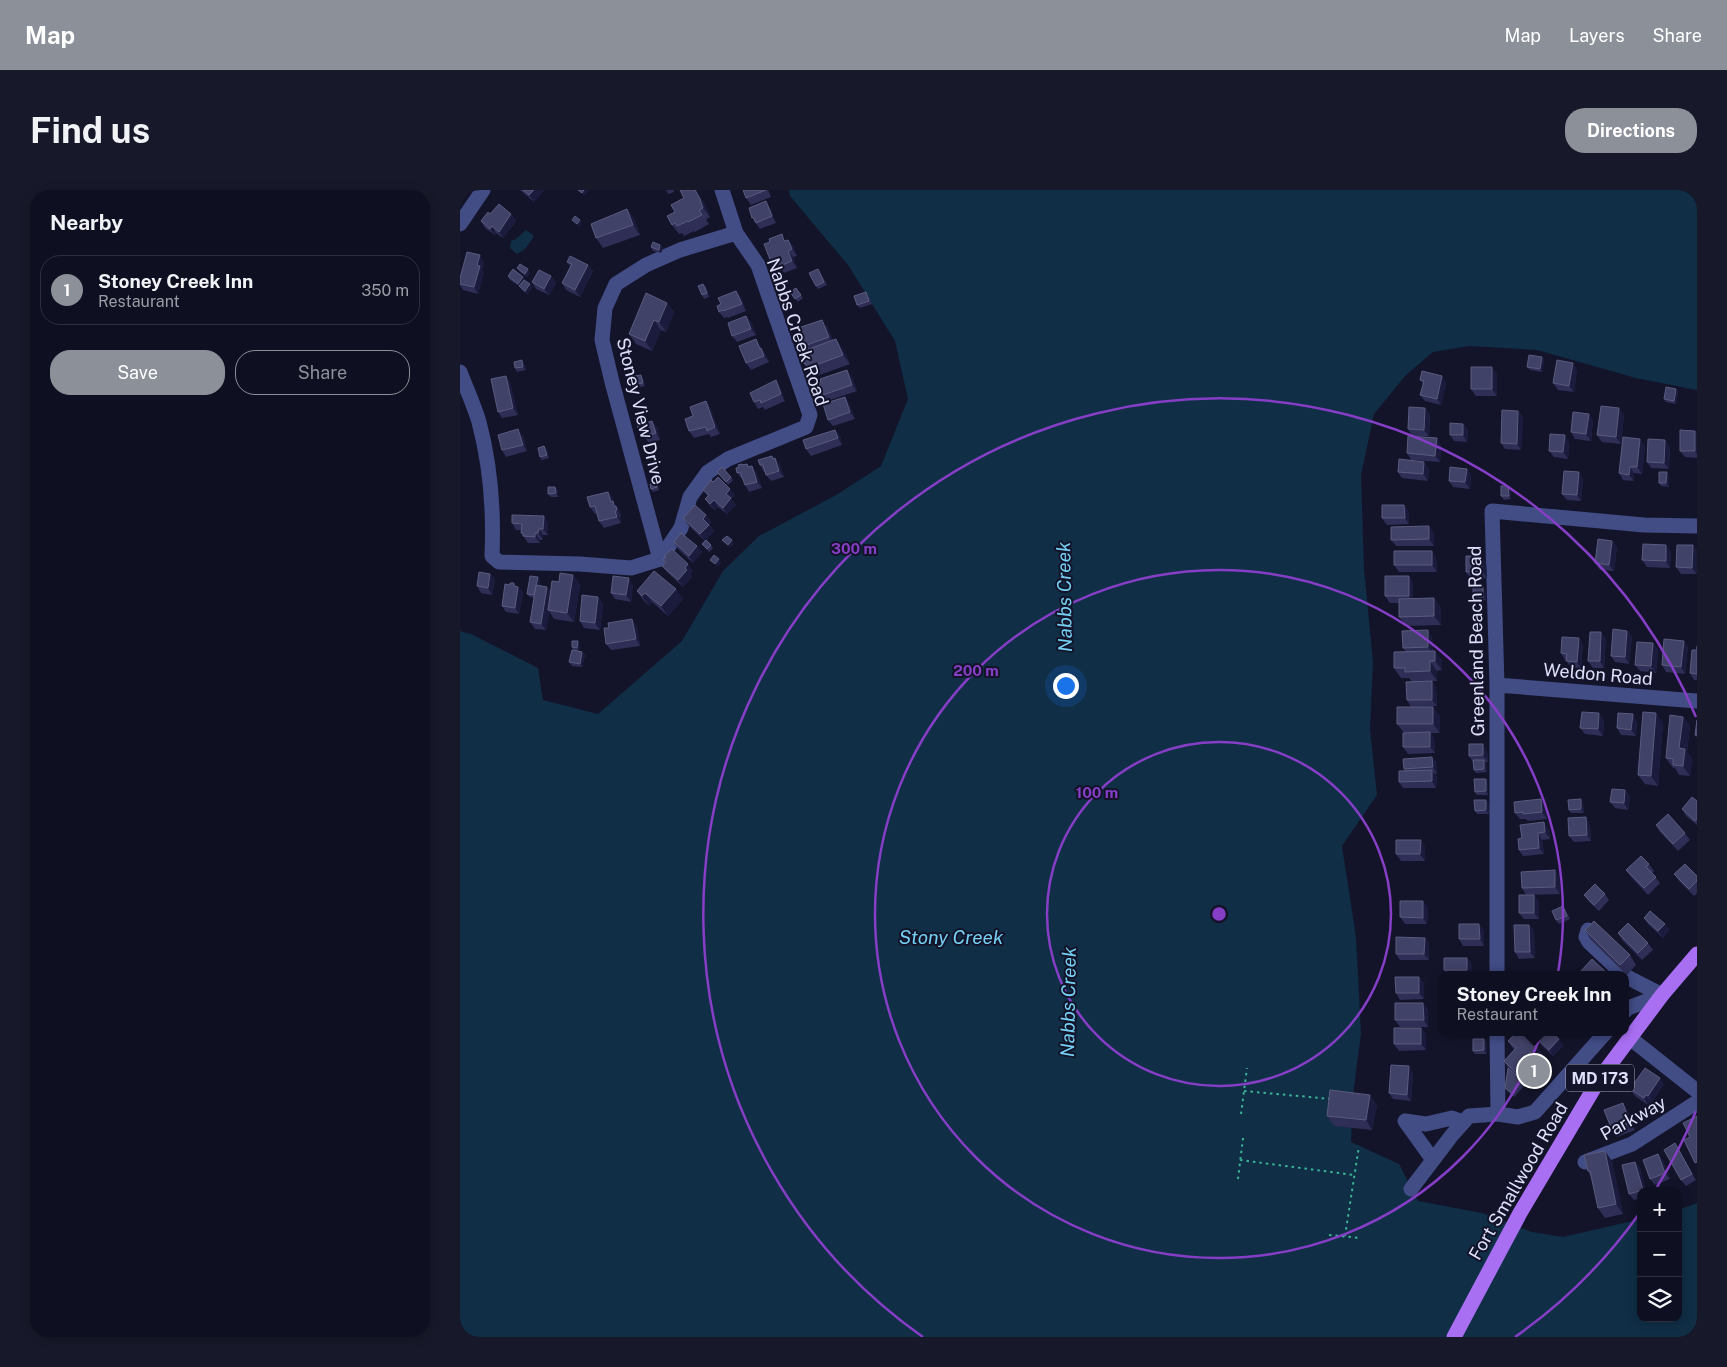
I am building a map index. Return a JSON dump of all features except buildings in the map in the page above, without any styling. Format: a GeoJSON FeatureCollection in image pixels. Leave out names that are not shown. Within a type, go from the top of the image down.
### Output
{"type":"FeatureCollection","features":[{"type":"Feature","properties":{"kind":"main road","name":"Fort Smallwood Road"},"geometry":{"type":"LineString","coordinates":[[1454,1337],[1520,1213],[1600,1078],[1662,995],[1697,954]]}},
{"type":"Feature","properties":{"kind":"street"},"geometry":{"type":"LineString","coordinates":[[460,224],[483,190]]}},
{"type":"Feature","properties":{"kind":"street","name":"Nabbs Creek Road"},"geometry":{"type":"LineString","coordinates":[[660,558],[681,528],[690,497],[708,472],[728,459],[806,427],[810,415],[758,265],[736,233],[722,190]]}},
{"type":"Feature","properties":{"kind":"street","name":"Stoney View Drive"},"geometry":{"type":"LineString","coordinates":[[660,558],[602,340],[605,308],[616,284],[646,264],[680,250],[736,233]]}},
{"type":"Feature","properties":{"kind":"street"},"geometry":{"type":"LineString","coordinates":[[460,372],[478,420],[490,467],[493,528],[492,556],[500,562],[580,564],[631,568],[660,558]]}},
{"type":"Feature","properties":{"kind":"street","name":"Greenland Beach Road"},"geometry":{"type":"LineString","coordinates":[[1497,971],[1497,685],[1492,511],[1644,525],[1697,526]]}},
{"type":"Feature","properties":{"kind":"street","name":"Weldon Road"},"geometry":{"type":"LineString","coordinates":[[1497,685],[1697,701]]}},
{"type":"Feature","properties":{"kind":"street"},"geometry":{"type":"LineString","coordinates":[[1588,930],[1586,937],[1589,942],[1620,971]]}},
{"type":"Feature","properties":{"kind":"street"},"geometry":{"type":"LineString","coordinates":[[1629,978],[1662,995]]}},
{"type":"Feature","properties":{"kind":"street"},"geometry":{"type":"LineString","coordinates":[[1629,1008],[1662,995]]}},
{"type":"Feature","properties":{"kind":"street"},"geometry":{"type":"LineString","coordinates":[[1498,1036],[1498,1114]]}},
{"type":"Feature","properties":{"kind":"street"},"geometry":{"type":"LineString","coordinates":[[1411,1188],[1469,1116],[1498,1114],[1518,1117],[1536,1112],[1602,1036]]}},
{"type":"Feature","properties":{"kind":"street","name":"Parkway"},"geometry":{"type":"LineString","coordinates":[[1630,1038],[1697,1091]]}},
{"type":"Feature","properties":{"kind":"street"},"geometry":{"type":"LineString","coordinates":[[1592,1048],[1614,1059]]}},
{"type":"Feature","properties":{"kind":"street","name":"Parkway"},"geometry":{"type":"LineString","coordinates":[[1585,1162],[1632,1144],[1697,1102]]}},
{"type":"Feature","properties":{"kind":"street"},"geometry":{"type":"LineString","coordinates":[[1433,1160],[1405,1121],[1426,1124],[1452,1118],[1464,1122]]}},
{"type":"Feature","properties":{"kind":"path"},"geometry":{"type":"LineString","coordinates":[[1241,1114],[1247,1068]]}},
{"type":"Feature","properties":{"kind":"path"},"geometry":{"type":"LineString","coordinates":[[1244,1091],[1336,1100]]}},
{"type":"Feature","properties":{"kind":"path"},"geometry":{"type":"LineString","coordinates":[[1238,1179],[1242,1138]]}},
{"type":"Feature","properties":{"kind":"path"},"geometry":{"type":"LineString","coordinates":[[1345,1236],[1359,1146]]}},
{"type":"Feature","properties":{"kind":"path"},"geometry":{"type":"LineString","coordinates":[[1240,1160],[1354,1175]]}},
{"type":"Feature","properties":{"kind":"path"},"geometry":{"type":"LineString","coordinates":[[1329,1235],[1360,1238]]}},
{"type":"Feature","properties":{"kind":"water","name":"Stony Creek"},"geometry":{"type":"Polygon","coordinates":[[[789,190],[1697,190],[1697,390],[1636,378],[1537,350],[1469,346],[1433,352],[1405,376],[1374,414],[1361,475],[1364,569],[1373,662],[1370,729],[1377,795],[1342,846],[1356,937],[1361,1033],[1353,1095],[1351,1142],[1399,1164],[1418,1201],[1482,1213],[1532,1232],[1563,1237],[1637,1220],[1637,1322],[1682,1322],[1682,1209],[1697,1203],[1697,1337],[460,1337],[460,631],[471,634],[538,668],[543,700],[598,714],[682,641],[723,571],[759,536],[838,494],[881,466],[908,399],[895,341],[848,265],[790,196],[789,190]]]}},
{"type":"Feature","properties":{"kind":"water"},"geometry":{"type":"Polygon","coordinates":[[[526,230],[533,235],[533,238],[525,249],[517,254],[510,248],[511,241],[526,230]]]}},
{"type":"Feature","properties":{"kind":"place","name":"Stoney Creek Inn"},"geometry":{"type":"Point","coordinates":[1534,1071]}},
{"type":"Feature","properties":{"kind":"water label","name":"Nabbs Creek"},"geometry":{"type":"Point","coordinates":[1064,597]}},
{"type":"Feature","properties":{"kind":"water label","name":"Nabbs Creek"},"geometry":{"type":"Point","coordinates":[1068,1002]}}]}
